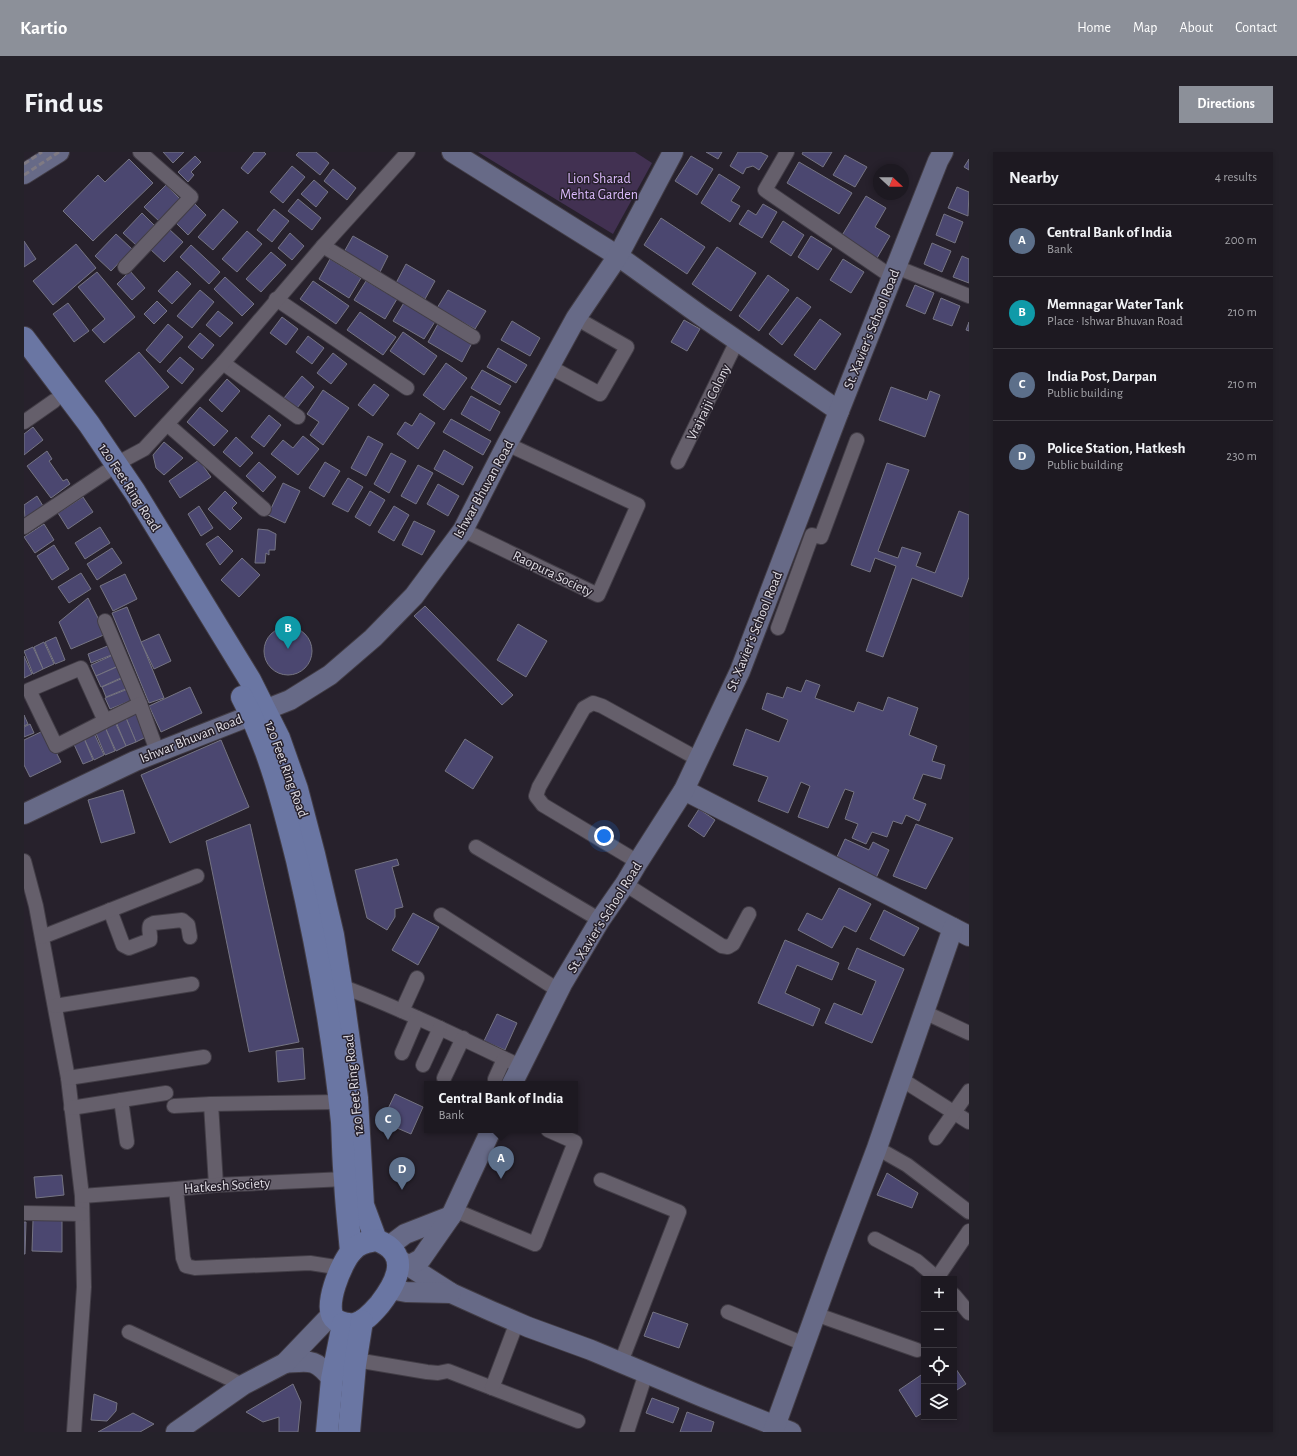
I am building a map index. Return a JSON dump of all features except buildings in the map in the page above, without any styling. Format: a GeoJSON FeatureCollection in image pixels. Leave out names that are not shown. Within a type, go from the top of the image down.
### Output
{"type":"FeatureCollection","features":[{"type":"Feature","properties":{"kind":"main road","name":"120 Feet Ring Road"},"geometry":{"type":"LineString","coordinates":[[24,338],[89,424],[111,468],[121,494],[224,663],[258,712],[279,738],[297,789],[333,935],[357,1098],[363,1205],[391,1245]]}},
{"type":"Feature","properties":{"kind":"main road","name":"120 Feet Ring Road"},"geometry":{"type":"LineString","coordinates":[[24,361],[80,434],[111,468]]}},
{"type":"Feature","properties":{"kind":"main road","name":"120 Feet Ring Road"},"geometry":{"type":"LineString","coordinates":[[258,712],[267,754],[286,815],[307,903],[325,995],[339,1102],[345,1179],[346,1260]]}},
{"type":"Feature","properties":{"kind":"main road"},"geometry":{"type":"LineString","coordinates":[[327,1432],[332,1379],[342,1314],[346,1260],[357,1246],[365,1242],[391,1245],[398,1269],[390,1289],[373,1312],[342,1314]]}},
{"type":"Feature","properties":{"kind":"main road"},"geometry":{"type":"LineString","coordinates":[[342,1314],[356,1360],[349,1432]]}},
{"type":"Feature","properties":{"kind":"street"},"geometry":{"type":"LineString","coordinates":[[24,161],[39,152]]}},
{"type":"Feature","properties":{"kind":"street"},"geometry":{"type":"LineString","coordinates":[[24,174],[59,152]]}},
{"type":"Feature","properties":{"kind":"street"},"geometry":{"type":"LineString","coordinates":[[125,267],[191,197],[140,152]]}},
{"type":"Feature","properties":{"kind":"street"},"geometry":{"type":"LineString","coordinates":[[24,527],[111,468],[144,449],[223,363],[276,299],[408,152]]}},
{"type":"Feature","properties":{"kind":"street"},"geometry":{"type":"LineString","coordinates":[[452,152],[618,256],[839,411]]}},
{"type":"Feature","properties":{"kind":"street","name":"Ishwar Bhuvan Road"},"geometry":{"type":"LineString","coordinates":[[24,814],[135,761],[290,700],[330,675],[374,638],[414,596],[463,530],[507,444],[576,318],[618,256],[673,152]]}},
{"type":"Feature","properties":{"kind":"street"},"geometry":{"type":"LineString","coordinates":[[787,152],[764,190],[894,272],[969,296]]}},
{"type":"Feature","properties":{"kind":"street","name":"St. Xavier's School Road"},"geometry":{"type":"LineString","coordinates":[[503,1081],[512,1062],[600,920],[625,884],[684,790],[740,671],[839,411],[938,161],[943,152]]}},
{"type":"Feature","properties":{"kind":"street"},"geometry":{"type":"LineString","coordinates":[[323,246],[473,337]]}},
{"type":"Feature","properties":{"kind":"street"},"geometry":{"type":"LineString","coordinates":[[276,299],[407,388]]}},
{"type":"Feature","properties":{"kind":"street"},"geometry":{"type":"LineString","coordinates":[[550,367],[600,394],[626,347],[576,318]]}},
{"type":"Feature","properties":{"kind":"street","name":"Vrajraiji Colony"},"geometry":{"type":"LineString","coordinates":[[678,462],[738,341]]}},
{"type":"Feature","properties":{"kind":"street"},"geometry":{"type":"LineString","coordinates":[[223,363],[298,417]]}},
{"type":"Feature","properties":{"kind":"street"},"geometry":{"type":"LineString","coordinates":[[24,422],[54,401]]}},
{"type":"Feature","properties":{"kind":"street"},"geometry":{"type":"LineString","coordinates":[[167,424],[264,509]]}},
{"type":"Feature","properties":{"kind":"street"},"geometry":{"type":"LineString","coordinates":[[778,628],[812,535],[821,537],[857,440]]}},
{"type":"Feature","properties":{"kind":"street","name":"Raopura Society"},"geometry":{"type":"LineString","coordinates":[[463,530],[598,596],[638,504],[507,444]]}},
{"type":"Feature","properties":{"kind":"street"},"geometry":{"type":"LineString","coordinates":[[105,621],[140,704],[157,752]]}},
{"type":"Feature","properties":{"kind":"street"},"geometry":{"type":"LineString","coordinates":[[106,720],[81,668],[29,690],[56,746],[140,704]]}},
{"type":"Feature","properties":{"kind":"street"},"geometry":{"type":"LineString","coordinates":[[638,862],[543,805],[536,796],[538,787],[584,708],[593,703],[602,706],[698,759]]}},
{"type":"Feature","properties":{"kind":"street"},"geometry":{"type":"LineString","coordinates":[[391,1245],[450,1293],[517,1322],[621,1362],[780,1430],[804,1344],[877,1148],[924,1012],[961,932],[684,790]]}},
{"type":"Feature","properties":{"kind":"street"},"geometry":{"type":"LineString","coordinates":[[476,847],[600,920]]}},
{"type":"Feature","properties":{"kind":"street"},"geometry":{"type":"LineString","coordinates":[[24,861],[36,906],[68,1078],[82,1196],[84,1286],[74,1432]]}},
{"type":"Feature","properties":{"kind":"street"},"geometry":{"type":"LineString","coordinates":[[42,937],[197,876]]}},
{"type":"Feature","properties":{"kind":"street"},"geometry":{"type":"LineString","coordinates":[[625,884],[722,946],[728,947],[733,944],[750,914]]}},
{"type":"Feature","properties":{"kind":"street"},"geometry":{"type":"LineString","coordinates":[[110,910],[123,945],[126,947],[129,948],[150,940],[149,929],[150,925],[154,924],[182,920],[188,925],[190,937]]}},
{"type":"Feature","properties":{"kind":"street"},"geometry":{"type":"LineString","coordinates":[[441,915],[558,990]]}},
{"type":"Feature","properties":{"kind":"street"},"geometry":{"type":"LineString","coordinates":[[402,1011],[417,978]]}},
{"type":"Feature","properties":{"kind":"street"},"geometry":{"type":"LineString","coordinates":[[55,1006],[192,984]]}},
{"type":"Feature","properties":{"kind":"street"},"geometry":{"type":"LineString","coordinates":[[341,986],[463,1038],[512,1062]]}},
{"type":"Feature","properties":{"kind":"street"},"geometry":{"type":"LineString","coordinates":[[924,1012],[969,1033]]}},
{"type":"Feature","properties":{"kind":"street"},"geometry":{"type":"LineString","coordinates":[[402,1053],[417,1018]]}},
{"type":"Feature","properties":{"kind":"street"},"geometry":{"type":"LineString","coordinates":[[423,1065],[440,1028]]}},
{"type":"Feature","properties":{"kind":"street"},"geometry":{"type":"LineString","coordinates":[[444,1078],[463,1038]]}},
{"type":"Feature","properties":{"kind":"street"},"geometry":{"type":"LineString","coordinates":[[68,1078],[204,1057]]}},
{"type":"Feature","properties":{"kind":"street"},"geometry":{"type":"LineString","coordinates":[[901,1079],[969,1122]]}},
{"type":"Feature","properties":{"kind":"street"},"geometry":{"type":"LineString","coordinates":[[936,1138],[969,1091]]}},
{"type":"Feature","properties":{"kind":"street"},"geometry":{"type":"LineString","coordinates":[[71,1108],[166,1093]]}},
{"type":"Feature","properties":{"kind":"street"},"geometry":{"type":"LineString","coordinates":[[121,1100],[127,1142]]}},
{"type":"Feature","properties":{"kind":"street"},"geometry":{"type":"LineString","coordinates":[[174,1106],[339,1102]]}},
{"type":"Feature","properties":{"kind":"street"},"geometry":{"type":"LineString","coordinates":[[210,1104],[216,1185]]}},
{"type":"Feature","properties":{"kind":"street"},"geometry":{"type":"LineString","coordinates":[[391,1245],[421,1259],[452,1213],[490,1133]]}},
{"type":"Feature","properties":{"kind":"street"},"geometry":{"type":"LineString","coordinates":[[391,1245],[452,1213],[535,1244],[575,1142],[555,1133]]}},
{"type":"Feature","properties":{"kind":"street"},"geometry":{"type":"LineString","coordinates":[[877,1148],[906,1165],[969,1211]]}},
{"type":"Feature","properties":{"kind":"street","name":"Hatkesh Society"},"geometry":{"type":"LineString","coordinates":[[345,1179],[216,1185],[176,1189],[183,1258],[186,1266],[195,1268],[346,1260]]}},
{"type":"Feature","properties":{"kind":"street"},"geometry":{"type":"LineString","coordinates":[[601,1180],[678,1212],[621,1362]]}},
{"type":"Feature","properties":{"kind":"street"},"geometry":{"type":"LineString","coordinates":[[82,1196],[176,1189]]}},
{"type":"Feature","properties":{"kind":"street"},"geometry":{"type":"LineString","coordinates":[[24,1213],[82,1214]]}},
{"type":"Feature","properties":{"kind":"street"},"geometry":{"type":"LineString","coordinates":[[940,1276],[969,1231]]}},
{"type":"Feature","properties":{"kind":"street"},"geometry":{"type":"LineString","coordinates":[[875,1239],[917,1261],[934,1276]]}},
{"type":"Feature","properties":{"kind":"street"},"geometry":{"type":"LineString","coordinates":[[390,1289],[406,1292],[450,1293]]}},
{"type":"Feature","properties":{"kind":"street"},"geometry":{"type":"LineString","coordinates":[[957,1299],[969,1313]]}},
{"type":"Feature","properties":{"kind":"street"},"geometry":{"type":"LineString","coordinates":[[728,1312],[804,1344]]}},
{"type":"Feature","properties":{"kind":"street"},"geometry":{"type":"LineString","coordinates":[[129,1332],[248,1382],[285,1363],[342,1314]]}},
{"type":"Feature","properties":{"kind":"street"},"geometry":{"type":"LineString","coordinates":[[176,1432],[342,1314]]}},
{"type":"Feature","properties":{"kind":"street"},"geometry":{"type":"LineString","coordinates":[[815,1314],[917,1350]]}},
{"type":"Feature","properties":{"kind":"street"},"geometry":{"type":"LineString","coordinates":[[492,1388],[517,1322]]}},
{"type":"Feature","properties":{"kind":"street"},"geometry":{"type":"LineString","coordinates":[[356,1360],[427,1372],[438,1373],[448,1371],[578,1422]]}},
{"type":"Feature","properties":{"kind":"street"},"geometry":{"type":"LineString","coordinates":[[285,1363],[307,1361],[315,1363],[323,1368],[332,1379]]}},
{"type":"Feature","properties":{"kind":"street"},"geometry":{"type":"LineString","coordinates":[[627,1432],[646,1373]]}},
{"type":"Feature","properties":{"kind":"green space","name":"Lion Sharad Mehta Garden"},"geometry":{"type":"Polygon","coordinates":[[[478,152],[635,152],[652,163],[613,234],[478,152]]]}},
{"type":"Feature","properties":{"kind":"railway"},"geometry":{"type":"LineString","coordinates":[[24,164],[42,152]]}},
{"type":"Feature","properties":{"kind":"railway"},"geometry":{"type":"LineString","coordinates":[[24,175],[59,152]]}},
{"type":"Feature","properties":{"kind":"place","name":"Memnagar Water Tank"},"geometry":{"type":"Point","coordinates":[288,649]}},
{"type":"Feature","properties":{"kind":"place","name":"India Post, Darpan"},"geometry":{"type":"Point","coordinates":[388,1140]}},
{"type":"Feature","properties":{"kind":"place","name":"Central Bank of India"},"geometry":{"type":"Point","coordinates":[501,1179]}},
{"type":"Feature","properties":{"kind":"place","name":"Police Station, Hatkesh"},"geometry":{"type":"Point","coordinates":[402,1190]}}]}
